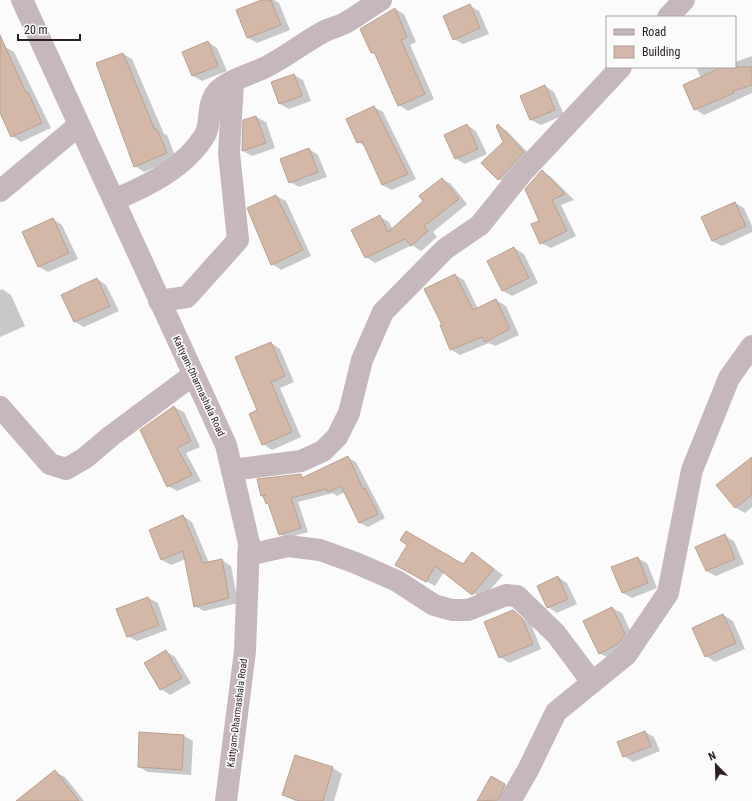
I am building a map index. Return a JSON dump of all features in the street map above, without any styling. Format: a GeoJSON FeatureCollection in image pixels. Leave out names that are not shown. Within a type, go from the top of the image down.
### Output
{"type":"FeatureCollection","features":[{"type":"Feature","properties":{"kind":"street","name":"Kattyam-Dharmashala Road"},"geometry":{"type":"LineString","coordinates":[[22,0],[226,445],[249,543],[245,651],[226,801]]}},
{"type":"Feature","properties":{"kind":"street"},"geometry":{"type":"LineString","coordinates":[[114,200],[149,185],[178,165],[205,135],[211,103],[217,92],[233,82],[267,67],[324,32],[344,24],[381,0]]}},
{"type":"Feature","properties":{"kind":"street"},"geometry":{"type":"LineString","coordinates":[[669,16],[684,0]]}},
{"type":"Feature","properties":{"kind":"street"},"geometry":{"type":"LineString","coordinates":[[232,470],[301,461],[322,451],[337,437],[349,413],[362,360],[383,312],[445,250],[480,225],[521,174],[620,68]]}},
{"type":"Feature","properties":{"kind":"street"},"geometry":{"type":"LineString","coordinates":[[159,301],[187,297],[238,240],[229,153],[233,82]]}},
{"type":"Feature","properties":{"kind":"street"},"geometry":{"type":"LineString","coordinates":[[0,191],[79,125]]}},
{"type":"Feature","properties":{"kind":"street"},"geometry":{"type":"LineString","coordinates":[[510,801],[528,770],[556,712],[626,655],[668,593],[692,470],[730,378],[752,346]]}},
{"type":"Feature","properties":{"kind":"street"},"geometry":{"type":"LineString","coordinates":[[0,406],[50,464],[66,468],[85,458],[110,436],[193,375]]}},
{"type":"Feature","properties":{"kind":"street"},"geometry":{"type":"LineString","coordinates":[[248,555],[288,546],[320,550],[356,563],[397,582],[434,605],[452,610],[468,610],[506,595],[517,596],[556,634],[592,682]]}},
{"type":"Feature","properties":{"kind":"building"},"geometry":{"type":"Polygon","coordinates":[[[261,0],[271,0],[281,25],[247,38],[236,10],[261,0]]]}},
{"type":"Feature","properties":{"kind":"building"},"geometry":{"type":"Polygon","coordinates":[[[470,4],[480,28],[453,40],[443,16],[470,4]]]}},
{"type":"Feature","properties":{"kind":"building"},"geometry":{"type":"Polygon","coordinates":[[[395,8],[407,37],[401,40],[425,94],[398,106],[374,52],[371,53],[360,29],[395,8]]]}},
{"type":"Feature","properties":{"kind":"building"},"geometry":{"type":"Polygon","coordinates":[[[0,35],[26,93],[28,92],[42,123],[11,137],[0,113],[0,35]]]}},
{"type":"Feature","properties":{"kind":"building"},"geometry":{"type":"Polygon","coordinates":[[[208,41],[218,66],[192,76],[182,52],[208,41]]]}},
{"type":"Feature","properties":{"kind":"building"},"geometry":{"type":"Polygon","coordinates":[[[123,53],[155,130],[157,129],[167,153],[134,167],[96,63],[123,53]]]}},
{"type":"Feature","properties":{"kind":"building"},"geometry":{"type":"Polygon","coordinates":[[[752,67],[752,85],[733,91],[734,93],[694,110],[683,85],[720,68],[752,67]]]}},
{"type":"Feature","properties":{"kind":"building"},"geometry":{"type":"Polygon","coordinates":[[[294,74],[302,96],[279,104],[271,82],[294,74]]]}},
{"type":"Feature","properties":{"kind":"building"},"geometry":{"type":"Polygon","coordinates":[[[545,85],[555,110],[530,120],[520,96],[545,85]]]}},
{"type":"Feature","properties":{"kind":"building"},"geometry":{"type":"Polygon","coordinates":[[[374,106],[408,174],[382,185],[362,141],[357,143],[346,119],[374,106]]]}},
{"type":"Feature","properties":{"kind":"building"},"geometry":{"type":"Polygon","coordinates":[[[256,116],[266,143],[242,151],[243,120],[256,116]]]}},
{"type":"Feature","properties":{"kind":"building"},"geometry":{"type":"Polygon","coordinates":[[[467,124],[478,149],[455,159],[444,135],[467,124]]]}},
{"type":"Feature","properties":{"kind":"building"},"geometry":{"type":"Polygon","coordinates":[[[498,124],[524,152],[498,180],[481,163],[503,142],[496,126],[498,124]]]}},
{"type":"Feature","properties":{"kind":"building"},"geometry":{"type":"Polygon","coordinates":[[[309,148],[318,172],[289,183],[280,159],[309,148]]]}},
{"type":"Feature","properties":{"kind":"building"},"geometry":{"type":"Polygon","coordinates":[[[542,170],[565,194],[552,200],[567,231],[540,244],[531,224],[539,221],[525,189],[542,170]]]}},
{"type":"Feature","properties":{"kind":"building"},"geometry":{"type":"Polygon","coordinates":[[[442,178],[459,199],[424,226],[428,231],[411,246],[405,239],[365,258],[351,230],[380,215],[388,232],[423,201],[419,196],[442,178]]]}},
{"type":"Feature","properties":{"kind":"building"},"geometry":{"type":"Polygon","coordinates":[[[276,195],[303,250],[271,265],[247,208],[276,195]]]}},
{"type":"Feature","properties":{"kind":"building"},"geometry":{"type":"Polygon","coordinates":[[[735,202],[746,226],[712,241],[701,217],[735,202]]]}},
{"type":"Feature","properties":{"kind":"building"},"geometry":{"type":"Polygon","coordinates":[[[53,218],[69,253],[38,267],[22,232],[53,218]]]}},
{"type":"Feature","properties":{"kind":"building"},"geometry":{"type":"Polygon","coordinates":[[[514,247],[529,278],[502,291],[487,261],[514,247]]]}},
{"type":"Feature","properties":{"kind":"building"},"geometry":{"type":"Polygon","coordinates":[[[455,274],[473,310],[496,299],[510,329],[485,342],[482,337],[450,350],[440,325],[442,325],[424,289],[455,274]]]}},
{"type":"Feature","properties":{"kind":"building"},"geometry":{"type":"Polygon","coordinates":[[[97,278],[110,306],[74,322],[61,295],[97,278]]]}},
{"type":"Feature","properties":{"kind":"building"},"geometry":{"type":"Polygon","coordinates":[[[271,342],[285,376],[271,382],[292,432],[262,445],[249,414],[257,410],[235,357],[271,342]]]}},
{"type":"Feature","properties":{"kind":"building"},"geometry":{"type":"Polygon","coordinates":[[[174,406],[191,441],[177,448],[192,475],[167,487],[140,430],[174,406]]]}},
{"type":"Feature","properties":{"kind":"building"},"geometry":{"type":"Polygon","coordinates":[[[348,456],[363,489],[365,488],[378,514],[359,523],[341,486],[328,492],[327,489],[291,498],[301,528],[279,535],[268,503],[266,504],[263,496],[266,495],[261,496],[257,479],[301,474],[302,478],[348,456]]]}},
{"type":"Feature","properties":{"kind":"building"},"geometry":{"type":"Polygon","coordinates":[[[752,457],[752,495],[735,508],[716,485],[752,457]]]}},
{"type":"Feature","properties":{"kind":"building"},"geometry":{"type":"Polygon","coordinates":[[[183,515],[203,563],[222,559],[229,598],[194,607],[183,551],[161,560],[149,530],[183,515]]]}},
{"type":"Feature","properties":{"kind":"building"},"geometry":{"type":"Polygon","coordinates":[[[406,531],[463,564],[472,552],[494,569],[472,595],[435,566],[426,582],[395,565],[407,545],[400,540],[406,531]]]}},
{"type":"Feature","properties":{"kind":"building"},"geometry":{"type":"Polygon","coordinates":[[[725,534],[735,559],[706,571],[695,547],[725,534]]]}},
{"type":"Feature","properties":{"kind":"building"},"geometry":{"type":"Polygon","coordinates":[[[638,557],[648,583],[622,593],[611,567],[638,557]]]}},
{"type":"Feature","properties":{"kind":"building"},"geometry":{"type":"Polygon","coordinates":[[[558,576],[568,599],[547,608],[537,586],[558,576]]]}},
{"type":"Feature","properties":{"kind":"building"},"geometry":{"type":"Polygon","coordinates":[[[148,597],[159,625],[127,637],[116,609],[148,597]]]}},
{"type":"Feature","properties":{"kind":"building"},"geometry":{"type":"Polygon","coordinates":[[[612,607],[625,634],[618,644],[599,654],[583,621],[612,607]]]}},
{"type":"Feature","properties":{"kind":"building"},"geometry":{"type":"Polygon","coordinates":[[[513,610],[522,618],[533,644],[499,658],[484,622],[513,610]]]}},
{"type":"Feature","properties":{"kind":"building"},"geometry":{"type":"Polygon","coordinates":[[[723,614],[736,643],[705,657],[692,628],[723,614]]]}},
{"type":"Feature","properties":{"kind":"building"},"geometry":{"type":"Polygon","coordinates":[[[166,650],[182,678],[160,690],[144,663],[166,650]]]}},
{"type":"Feature","properties":{"kind":"building"},"geometry":{"type":"Polygon","coordinates":[[[645,731],[651,746],[623,757],[617,742],[645,731]]]}},
{"type":"Feature","properties":{"kind":"building"},"geometry":{"type":"Polygon","coordinates":[[[139,732],[184,735],[182,770],[138,767],[139,732]]]}},
{"type":"Feature","properties":{"kind":"building"},"geometry":{"type":"Polygon","coordinates":[[[295,755],[333,767],[323,801],[300,801],[282,795],[295,755]]]}},
{"type":"Feature","properties":{"kind":"building"},"geometry":{"type":"Polygon","coordinates":[[[55,770],[79,801],[16,801],[55,770]]]}},
{"type":"Feature","properties":{"kind":"building"},"geometry":{"type":"Polygon","coordinates":[[[491,776],[505,784],[498,800],[477,801],[491,776]]]}}]}
